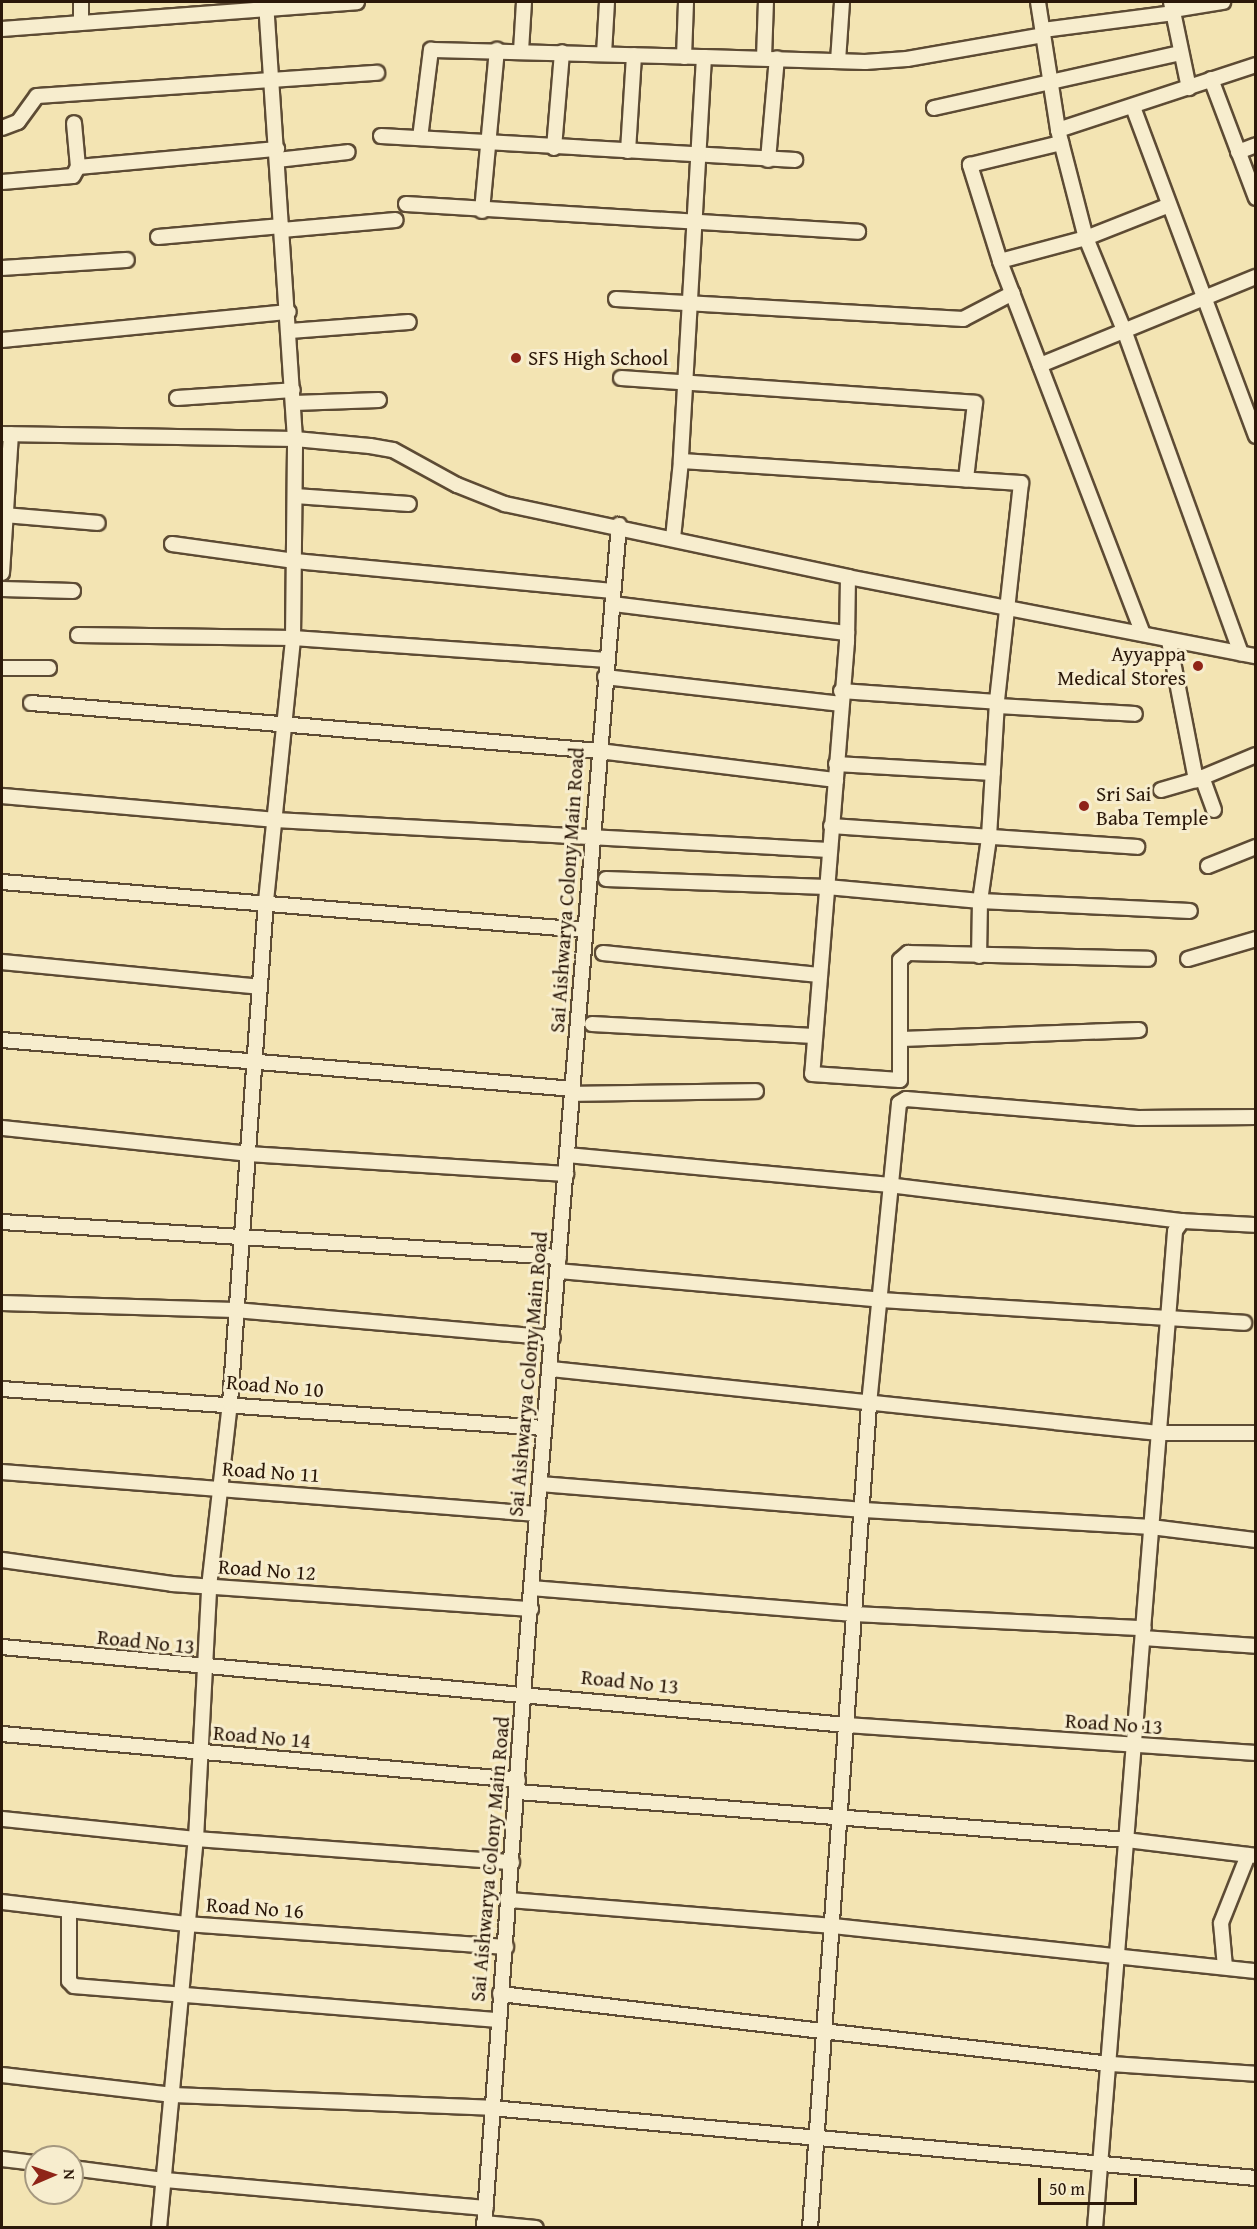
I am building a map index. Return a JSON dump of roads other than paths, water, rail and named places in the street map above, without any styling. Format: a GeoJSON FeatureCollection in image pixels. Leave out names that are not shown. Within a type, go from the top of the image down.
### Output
{"type":"FeatureCollection","features":[{"type":"Feature","properties":{"kind":"street"},"geometry":{"type":"LineString","coordinates":[[81,2],[81,21]]}},
{"type":"Feature","properties":{"kind":"street"},"geometry":{"type":"LineString","coordinates":[[2,28],[266,5],[357,2]]}},
{"type":"Feature","properties":{"kind":"street"},"geometry":{"type":"LineString","coordinates":[[521,51],[524,2]]}},
{"type":"Feature","properties":{"kind":"street"},"geometry":{"type":"LineString","coordinates":[[604,54],[607,2]]}},
{"type":"Feature","properties":{"kind":"street"},"geometry":{"type":"LineString","coordinates":[[684,57],[686,2]]}},
{"type":"Feature","properties":{"kind":"street"},"geometry":{"type":"LineString","coordinates":[[766,2],[770,58],[768,160]]}},
{"type":"Feature","properties":{"kind":"street"},"geometry":{"type":"LineString","coordinates":[[838,61],[842,2]]}},
{"type":"Feature","properties":{"kind":"street"},"geometry":{"type":"LineString","coordinates":[[1038,2],[1060,137],[1086,238],[1124,330],[1241,653]]}},
{"type":"Feature","properties":{"kind":"street"},"geometry":{"type":"LineString","coordinates":[[420,138],[431,50],[838,61],[907,59],[1173,8],[1223,2]]}},
{"type":"Feature","properties":{"kind":"street"},"geometry":{"type":"LineString","coordinates":[[159,2228],[173,2095],[179,1992],[196,1839],[209,1587],[230,1403],[266,901],[294,638],[296,440],[289,312],[266,5]]}},
{"type":"Feature","properties":{"kind":"street"},"geometry":{"type":"LineString","coordinates":[[1173,8],[1189,88]]}},
{"type":"Feature","properties":{"kind":"street"},"geometry":{"type":"LineString","coordinates":[[482,211],[497,50]]}},
{"type":"Feature","properties":{"kind":"street"},"geometry":{"type":"LineString","coordinates":[[554,148],[562,52]]}},
{"type":"Feature","properties":{"kind":"street"},"geometry":{"type":"LineString","coordinates":[[934,108],[1181,53]]}},
{"type":"Feature","properties":{"kind":"street"},"geometry":{"type":"LineString","coordinates":[[628,151],[634,55]]}},
{"type":"Feature","properties":{"kind":"street"},"geometry":{"type":"LineString","coordinates":[[673,538],[681,461],[704,57]]}},
{"type":"Feature","properties":{"kind":"street"},"geometry":{"type":"LineString","coordinates":[[1143,634],[1079,476],[1041,365],[1000,261],[970,165],[1060,137],[1132,107],[1256,65]]}},
{"type":"Feature","properties":{"kind":"street"},"geometry":{"type":"LineString","coordinates":[[2,128],[18,122],[37,96],[377,73]]}},
{"type":"Feature","properties":{"kind":"street"},"geometry":{"type":"LineString","coordinates":[[1211,79],[1256,198]]}},
{"type":"Feature","properties":{"kind":"street"},"geometry":{"type":"LineString","coordinates":[[1132,107],[1167,206],[1205,298],[1256,436]]}},
{"type":"Feature","properties":{"kind":"street"},"geometry":{"type":"LineString","coordinates":[[2,183],[73,176],[78,167],[74,123]]}},
{"type":"Feature","properties":{"kind":"street"},"geometry":{"type":"LineString","coordinates":[[381,136],[554,148],[795,160]]}},
{"type":"Feature","properties":{"kind":"street"},"geometry":{"type":"LineString","coordinates":[[1238,152],[1256,145]]}},
{"type":"Feature","properties":{"kind":"street"},"geometry":{"type":"LineString","coordinates":[[78,167],[277,154],[348,152]]}},
{"type":"Feature","properties":{"kind":"street"},"geometry":{"type":"LineString","coordinates":[[405,204],[482,211],[858,232]]}},
{"type":"Feature","properties":{"kind":"street"},"geometry":{"type":"LineString","coordinates":[[1000,261],[1086,238],[1167,206]]}},
{"type":"Feature","properties":{"kind":"street"},"geometry":{"type":"LineString","coordinates":[[158,237],[396,220]]}},
{"type":"Feature","properties":{"kind":"street"},"geometry":{"type":"LineString","coordinates":[[2,268],[127,260]]}},
{"type":"Feature","properties":{"kind":"street"},"geometry":{"type":"LineString","coordinates":[[1041,365],[1256,277]]}},
{"type":"Feature","properties":{"kind":"street"},"geometry":{"type":"LineString","coordinates":[[616,299],[963,319],[1013,293]]}},
{"type":"Feature","properties":{"kind":"street"},"geometry":{"type":"LineString","coordinates":[[2,340],[289,312]]}},
{"type":"Feature","properties":{"kind":"street"},"geometry":{"type":"LineString","coordinates":[[290,331],[408,322]]}},
{"type":"Feature","properties":{"kind":"street"},"geometry":{"type":"LineString","coordinates":[[621,378],[975,403],[966,479]]}},
{"type":"Feature","properties":{"kind":"street"},"geometry":{"type":"LineString","coordinates":[[177,398],[293,397],[379,400]]}},
{"type":"Feature","properties":{"kind":"street"},"geometry":{"type":"LineString","coordinates":[[2,573],[6,434],[296,440],[393,450],[457,485],[505,504],[619,525],[848,577],[1009,605],[1169,641],[1256,656]]}},
{"type":"Feature","properties":{"kind":"street"},"geometry":{"type":"LineString","coordinates":[[681,461],[1021,483],[998,704],[989,838],[980,901],[979,957]]}},
{"type":"Feature","properties":{"kind":"street"},"geometry":{"type":"LineString","coordinates":[[295,496],[409,504]]}},
{"type":"Feature","properties":{"kind":"street"},"geometry":{"type":"LineString","coordinates":[[5,515],[98,523]]}},
{"type":"Feature","properties":{"kind":"street","name":"Sai Aishwarya Colony Main Road"},"geometry":{"type":"LineString","coordinates":[[484,2225],[500,1994],[510,1900],[531,1588],[551,1369],[591,837],[619,525]]}},
{"type":"Feature","properties":{"kind":"street"},"geometry":{"type":"LineString","coordinates":[[172,544],[295,561],[613,598],[847,633]]}},
{"type":"Feature","properties":{"kind":"street"},"geometry":{"type":"LineString","coordinates":[[848,577],[847,633],[812,1074],[900,1080],[902,955],[1148,959]]}},
{"type":"Feature","properties":{"kind":"street"},"geometry":{"type":"LineString","coordinates":[[2,589],[73,591]]}},
{"type":"Feature","properties":{"kind":"street"},"geometry":{"type":"LineString","coordinates":[[78,635],[294,638],[607,660]]}},
{"type":"Feature","properties":{"kind":"street"},"geometry":{"type":"LineString","coordinates":[[1169,641],[1199,778],[1214,810]]}},
{"type":"Feature","properties":{"kind":"street"},"geometry":{"type":"LineString","coordinates":[[2,668],[49,668]]}},
{"type":"Feature","properties":{"kind":"street"},"geometry":{"type":"LineString","coordinates":[[605,677],[841,698],[998,704],[1135,714]]}},
{"type":"Feature","properties":{"kind":"street"},"geometry":{"type":"LineString","coordinates":[[31,703],[599,751],[836,780]]}},
{"type":"Feature","properties":{"kind":"street"},"geometry":{"type":"LineString","coordinates":[[1161,790],[1199,778],[1256,755]]}},
{"type":"Feature","properties":{"kind":"street"},"geometry":{"type":"LineString","coordinates":[[836,764],[993,773]]}},
{"type":"Feature","properties":{"kind":"street"},"geometry":{"type":"LineString","coordinates":[[2,796],[275,820],[829,850]]}},
{"type":"Feature","properties":{"kind":"street"},"geometry":{"type":"LineString","coordinates":[[831,826],[1137,848]]}},
{"type":"Feature","properties":{"kind":"street"},"geometry":{"type":"LineString","coordinates":[[1208,866],[1256,847]]}},
{"type":"Feature","properties":{"kind":"street"},"geometry":{"type":"LineString","coordinates":[[606,879],[827,886],[980,901],[1190,911]]}},
{"type":"Feature","properties":{"kind":"street"},"geometry":{"type":"LineString","coordinates":[[2,882],[266,901],[585,930]]}},
{"type":"Feature","properties":{"kind":"street"},"geometry":{"type":"LineString","coordinates":[[1188,959],[1256,939]]}},
{"type":"Feature","properties":{"kind":"street"},"geometry":{"type":"LineString","coordinates":[[603,953],[819,975]]}},
{"type":"Feature","properties":{"kind":"street"},"geometry":{"type":"LineString","coordinates":[[2,962],[260,987]]}},
{"type":"Feature","properties":{"kind":"street"},"geometry":{"type":"LineString","coordinates":[[592,1024],[814,1036]]}},
{"type":"Feature","properties":{"kind":"street"},"geometry":{"type":"LineString","coordinates":[[902,1039],[1139,1030]]}},
{"type":"Feature","properties":{"kind":"street"},"geometry":{"type":"LineString","coordinates":[[2,1040],[572,1091],[756,1091]]}},
{"type":"Feature","properties":{"kind":"street"},"geometry":{"type":"LineString","coordinates":[[810,2228],[854,1614],[864,1510],[869,1404],[897,1109],[906,1099],[1138,1118],[1256,1117]]}},
{"type":"Feature","properties":{"kind":"street"},"geometry":{"type":"LineString","coordinates":[[2,1128],[248,1154],[566,1174]]}},
{"type":"Feature","properties":{"kind":"street"},"geometry":{"type":"LineString","coordinates":[[567,1155],[888,1185],[1182,1221],[1256,1225]]}},
{"type":"Feature","properties":{"kind":"street"},"geometry":{"type":"LineString","coordinates":[[1095,2228],[1111,2064],[1126,1840],[1136,1747],[1175,1232],[1182,1221]]}},
{"type":"Feature","properties":{"kind":"street"},"geometry":{"type":"LineString","coordinates":[[2,1222],[559,1264],[880,1300],[1245,1323]]}},
{"type":"Feature","properties":{"kind":"street"},"geometry":{"type":"LineString","coordinates":[[2,1303],[235,1310],[553,1338]]}},
{"type":"Feature","properties":{"kind":"street"},"geometry":{"type":"LineString","coordinates":[[551,1369],[869,1404],[1159,1432],[1256,1433]]}},
{"type":"Feature","properties":{"kind":"street","name":"Road No 10"},"geometry":{"type":"LineString","coordinates":[[2,1389],[230,1403],[544,1428]]}},
{"type":"Feature","properties":{"kind":"street","name":"Road No 11"},"geometry":{"type":"LineString","coordinates":[[2,1472],[537,1514]]}},
{"type":"Feature","properties":{"kind":"street"},"geometry":{"type":"LineString","coordinates":[[540,1484],[864,1510],[1151,1527],[1256,1540]]}},
{"type":"Feature","properties":{"kind":"street","name":"Road No 12"},"geometry":{"type":"LineString","coordinates":[[2,1560],[209,1587],[531,1609]]}},
{"type":"Feature","properties":{"kind":"street"},"geometry":{"type":"LineString","coordinates":[[531,1588],[854,1614],[1144,1633],[1256,1646]]}},
{"type":"Feature","properties":{"kind":"street","name":"Road No 13"},"geometry":{"type":"LineString","coordinates":[[2,1647],[206,1669],[524,1693],[846,1725],[1136,1747],[1256,1753]]}},
{"type":"Feature","properties":{"kind":"street","name":"Road No 14"},"geometry":{"type":"LineString","coordinates":[[2,1734],[841,1817],[1126,1840],[1252,1855]]}},
{"type":"Feature","properties":{"kind":"street"},"geometry":{"type":"LineString","coordinates":[[2,1819],[196,1839],[512,1862]]}},
{"type":"Feature","properties":{"kind":"street"},"geometry":{"type":"LineString","coordinates":[[1225,1967],[1221,1923],[1252,1855]]}},
{"type":"Feature","properties":{"kind":"street"},"geometry":{"type":"LineString","coordinates":[[510,1900],[833,1926],[1256,1971]]}},
{"type":"Feature","properties":{"kind":"street","name":"Road No 16"},"geometry":{"type":"LineString","coordinates":[[2,1902],[186,1924],[506,1947]]}},
{"type":"Feature","properties":{"kind":"street"},"geometry":{"type":"LineString","coordinates":[[69,1910],[69,1981],[74,1986],[179,1992],[498,2020]]}},
{"type":"Feature","properties":{"kind":"street"},"geometry":{"type":"LineString","coordinates":[[500,1994],[1111,2064],[1256,2074]]}},
{"type":"Feature","properties":{"kind":"street"},"geometry":{"type":"LineString","coordinates":[[2,2075],[173,2095],[491,2108],[1256,2178]]}},
{"type":"Feature","properties":{"kind":"street"},"geometry":{"type":"LineString","coordinates":[[2,2159],[24,2162]]}},
{"type":"Feature","properties":{"kind":"street"},"geometry":{"type":"LineString","coordinates":[[84,2170],[165,2180],[486,2208]]}},
{"type":"Feature","properties":{"kind":"street"},"geometry":{"type":"LineString","coordinates":[[484,2225],[536,2228]]}},
{"type":"Feature","properties":{"kind":"place","name":"SFS High School"},"geometry":{"type":"Point","coordinates":[516,358]}},
{"type":"Feature","properties":{"kind":"place","name":"Ayyappa Medical Stores"},"geometry":{"type":"Point","coordinates":[1198,666]}},
{"type":"Feature","properties":{"kind":"place","name":"Sri Sai Baba Temple"},"geometry":{"type":"Point","coordinates":[1084,806]}}]}
